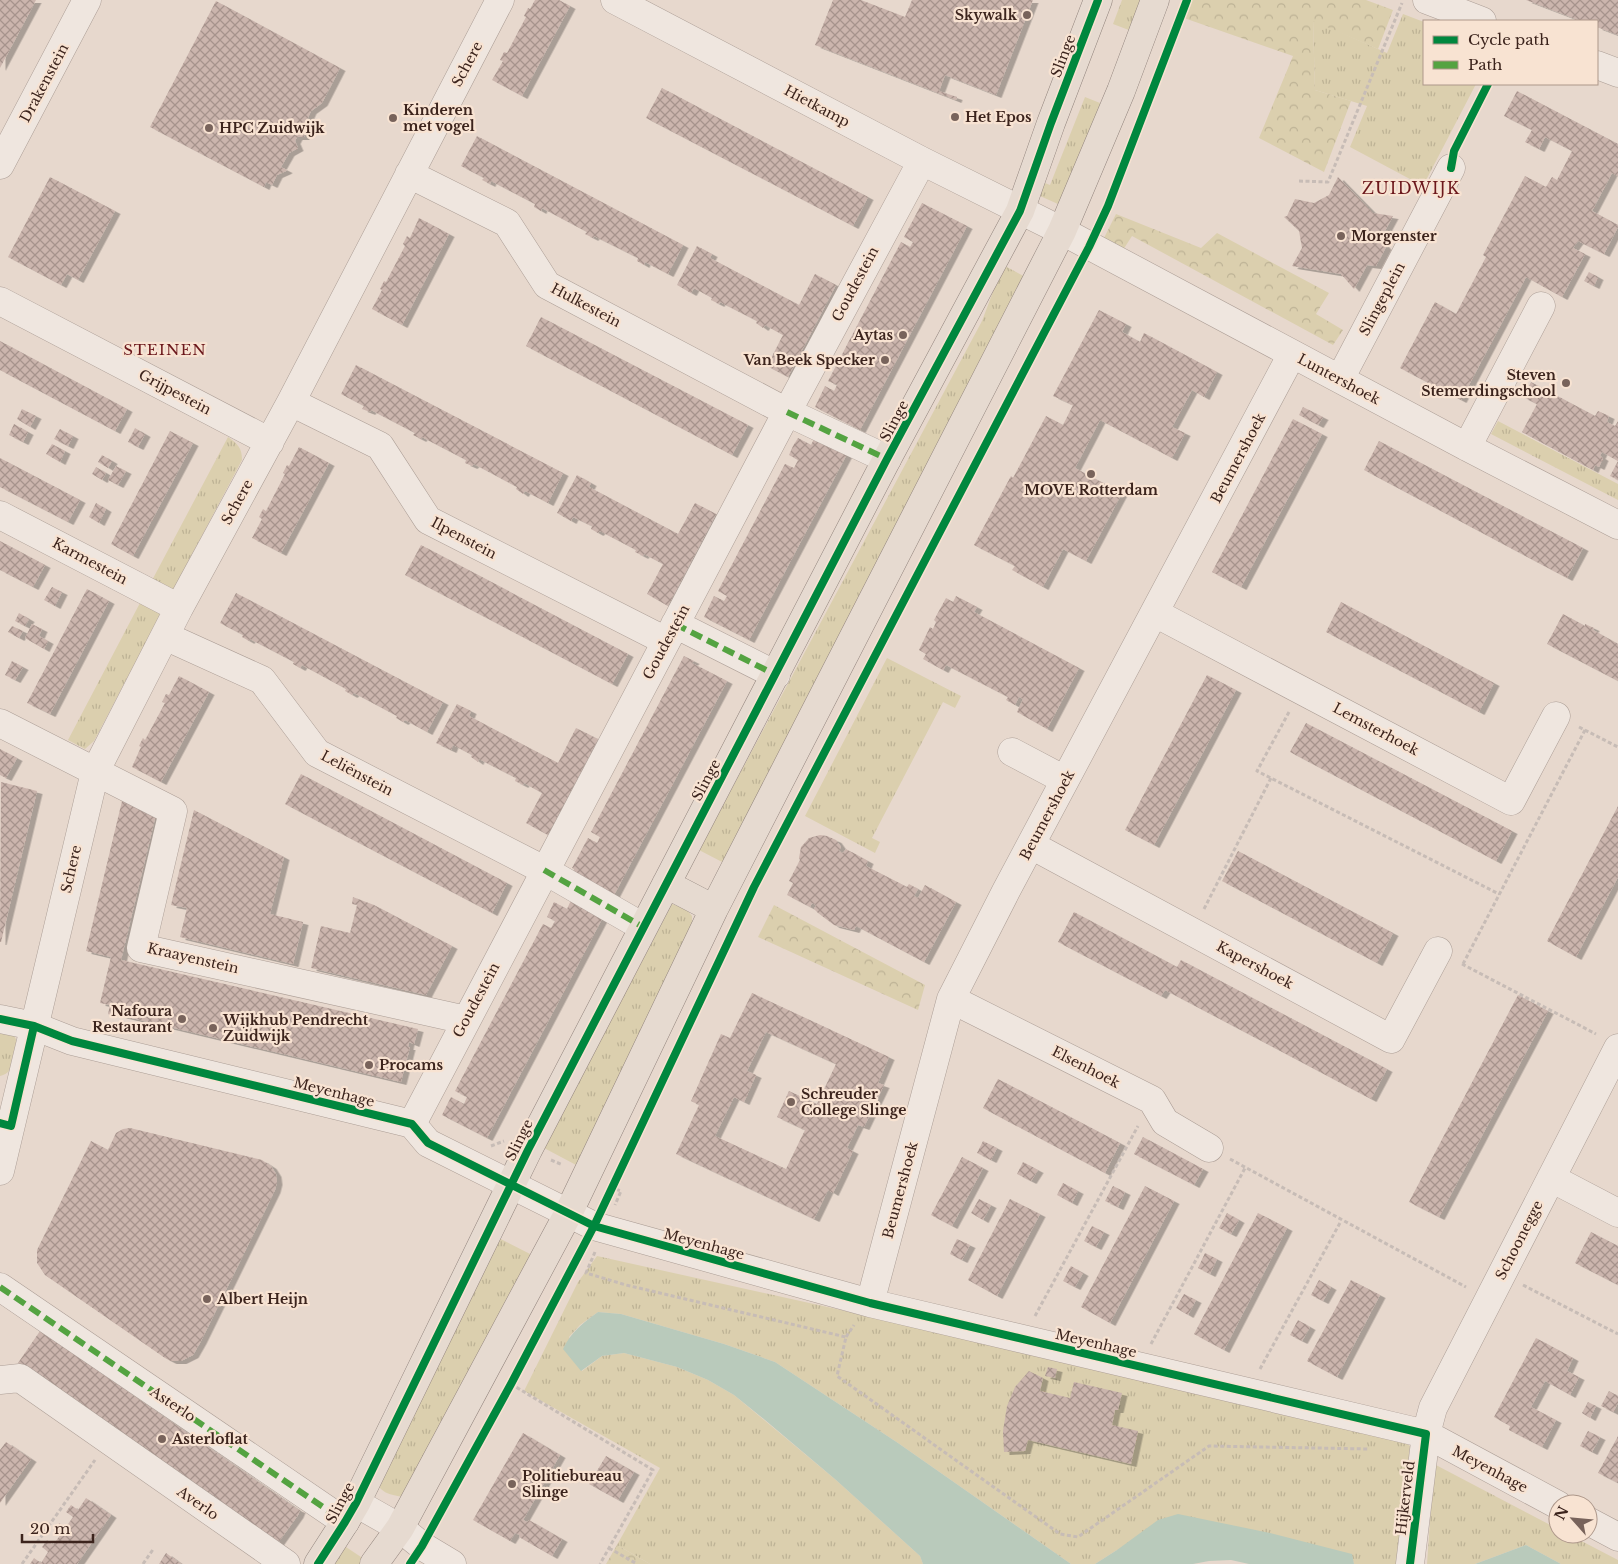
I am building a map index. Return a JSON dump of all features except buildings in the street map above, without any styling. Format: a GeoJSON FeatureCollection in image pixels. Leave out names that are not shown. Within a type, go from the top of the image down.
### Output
{"type":"FeatureCollection","features":[{"type":"Feature","properties":{"kind":"main road","name":"Slinge"},"geometry":{"type":"LineString","coordinates":[[318,1564],[350,1512],[528,1150],[643,926],[776,675],[887,459],[1020,211],[1098,0]]}},
{"type":"Feature","properties":{"kind":"main road"},"geometry":{"type":"LineString","coordinates":[[374,1564],[400,1528],[568,1214],[714,909],[1062,231],[1121,91],[1155,0]]}},
{"type":"Feature","properties":{"kind":"main road"},"geometry":{"type":"LineString","coordinates":[[666,884],[714,909]]}},
{"type":"Feature","properties":{"kind":"street","name":"Drakenstein"},"geometry":{"type":"LineString","coordinates":[[0,165],[87,0]]}},
{"type":"Feature","properties":{"kind":"street","name":"Schere"},"geometry":{"type":"LineString","coordinates":[[0,1171],[9,1098],[34,1026],[94,772],[179,608],[270,442],[500,0]]}},
{"type":"Feature","properties":{"kind":"street","name":"Hietkamp"},"geometry":{"type":"LineString","coordinates":[[615,0],[1020,211]]}},
{"type":"Feature","properties":{"kind":"street"},"geometry":{"type":"LineString","coordinates":[[1431,1],[1479,20]]}},
{"type":"Feature","properties":{"kind":"street"},"geometry":{"type":"LineString","coordinates":[[1598,65],[1618,73]]}},
{"type":"Feature","properties":{"kind":"street","name":"Goudestein"},"geometry":{"type":"LineString","coordinates":[[412,1124],[544,870],[922,161]]}},
{"type":"Feature","properties":{"kind":"street","name":"Slingeplein"},"geometry":{"type":"LineString","coordinates":[[1340,379],[1451,168]]}},
{"type":"Feature","properties":{"kind":"street","name":"Hulkestein"},"geometry":{"type":"LineString","coordinates":[[409,174],[507,223],[547,285],[787,412]]}},
{"type":"Feature","properties":{"kind":"street","name":"Luntershoek"},"geometry":{"type":"LineString","coordinates":[[1020,211],[1062,231],[1467,447],[1618,525]]}},
{"type":"Feature","properties":{"kind":"street","name":"Grijpestein"},"geometry":{"type":"LineString","coordinates":[[0,301],[270,442]]}},
{"type":"Feature","properties":{"kind":"street"},"geometry":{"type":"LineString","coordinates":[[1467,447],[1541,306]]}},
{"type":"Feature","properties":{"kind":"street","name":"Beumershoek"},"geometry":{"type":"LineString","coordinates":[[870,1302],[951,999],[1292,354]]}},
{"type":"Feature","properties":{"kind":"street","name":"Ilpenstein"},"geometry":{"type":"LineString","coordinates":[[291,402],[380,446],[428,520],[671,633]]}},
{"type":"Feature","properties":{"kind":"street","name":"Slinge"},"geometry":{"type":"LineString","coordinates":[[787,412],[887,459]]}},
{"type":"Feature","properties":{"kind":"street","name":"Karmestein"},"geometry":{"type":"LineString","coordinates":[[0,515],[179,608]]}},
{"type":"Feature","properties":{"kind":"street","name":"Lemsterhoek"},"geometry":{"type":"LineString","coordinates":[[1155,613],[1511,801],[1556,716]]}},
{"type":"Feature","properties":{"kind":"street"},"geometry":{"type":"LineString","coordinates":[[671,633],[776,675]]}},
{"type":"Feature","properties":{"kind":"street","name":"Leliënstein"},"geometry":{"type":"LineString","coordinates":[[165,636],[262,680],[317,753],[544,870]]}},
{"type":"Feature","properties":{"kind":"street"},"geometry":{"type":"LineString","coordinates":[[0,723],[94,772]]}},
{"type":"Feature","properties":{"kind":"street"},"geometry":{"type":"LineString","coordinates":[[1012,752],[1066,780]]}},
{"type":"Feature","properties":{"kind":"street","name":"Kraayenstein"},"geometry":{"type":"LineString","coordinates":[[94,772],[173,811],[141,948],[466,1020]]}},
{"type":"Feature","properties":{"kind":"street","name":"Kapershoek"},"geometry":{"type":"LineString","coordinates":[[1031,845],[1391,1039],[1438,951]]}},
{"type":"Feature","properties":{"kind":"street"},"geometry":{"type":"LineString","coordinates":[[544,870],[643,926]]}},
{"type":"Feature","properties":{"kind":"street","name":"Elsenhoek"},"geometry":{"type":"LineString","coordinates":[[951,999],[1152,1100]]}},
{"type":"Feature","properties":{"kind":"street","name":"Meyenhage"},"geometry":{"type":"LineString","coordinates":[[0,1019],[34,1026],[72,1041],[412,1124],[428,1143],[599,1228],[870,1302],[1426,1434],[1548,1500]]}},
{"type":"Feature","properties":{"kind":"street","name":"Schoonegge"},"geometry":{"type":"LineString","coordinates":[[1426,1434],[1433,1408],[1551,1178],[1609,1042]]}},
{"type":"Feature","properties":{"kind":"street"},"geometry":{"type":"LineString","coordinates":[[1152,1100],[1165,1122],[1209,1148]]}},
{"type":"Feature","properties":{"kind":"street"},"geometry":{"type":"LineString","coordinates":[[1551,1178],[1618,1213]]}},
{"type":"Feature","properties":{"kind":"street","name":"Asterlo"},"geometry":{"type":"LineString","coordinates":[[0,1287],[350,1512],[400,1528],[422,1546],[452,1564]]}},
{"type":"Feature","properties":{"kind":"street","name":"Averlo"},"geometry":{"type":"LineString","coordinates":[[0,1380],[20,1378],[286,1564]]}},
{"type":"Feature","properties":{"kind":"street","name":"Hijkerveld"},"geometry":{"type":"LineString","coordinates":[[1410,1564],[1426,1434]]}},
{"type":"Feature","properties":{"kind":"street"},"geometry":{"type":"LineString","coordinates":[[1598,1526],[1618,1537]]}},
{"type":"Feature","properties":{"kind":"path"},"geometry":{"type":"LineString","coordinates":[[1299,181],[1328,182],[1403,0]]}},
{"type":"Feature","properties":{"kind":"path"},"geometry":{"type":"LineString","coordinates":[[1301,690],[1257,771],[1499,894]]}},
{"type":"Feature","properties":{"kind":"path"},"geometry":{"type":"LineString","coordinates":[[1556,716],[1618,746]]}},
{"type":"Feature","properties":{"kind":"path"},"geometry":{"type":"LineString","coordinates":[[1463,964],[1585,730]]}},
{"type":"Feature","properties":{"kind":"path"},"geometry":{"type":"LineString","coordinates":[[1192,931],[1271,778]]}},
{"type":"Feature","properties":{"kind":"path"},"geometry":{"type":"LineString","coordinates":[[1438,951],[1609,1042]]}},
{"type":"Feature","properties":{"kind":"path"},"geometry":{"type":"LineString","coordinates":[[1023,1339],[1152,1100]]}},
{"type":"Feature","properties":{"kind":"path"},"geometry":{"type":"LineString","coordinates":[[486,1148],[506,1140],[621,1191],[599,1228]]}},
{"type":"Feature","properties":{"kind":"path"},"geometry":{"type":"LineString","coordinates":[[1209,1148],[1489,1299]]}},
{"type":"Feature","properties":{"kind":"path"},"geometry":{"type":"LineString","coordinates":[[616,1179],[586,1273],[626,1285],[846,1337],[836,1376],[1060,1534],[1078,1537],[1209,1446],[1371,1449]]}},
{"type":"Feature","properties":{"kind":"path"},"geometry":{"type":"LineString","coordinates":[[1247,1392],[1341,1220]]}},
{"type":"Feature","properties":{"kind":"path"},"geometry":{"type":"LineString","coordinates":[[1502,1274],[1618,1334]]}},
{"type":"Feature","properties":{"kind":"path"},"geometry":{"type":"LineString","coordinates":[[507,1393],[516,1375]]}},
{"type":"Feature","properties":{"kind":"path"},"geometry":{"type":"LineString","coordinates":[[511,1384],[653,1470],[600,1564]]}},
{"type":"Feature","properties":{"kind":"path"},"geometry":{"type":"LineString","coordinates":[[22,1564],[109,1441]]}},
{"type":"Feature","properties":{"kind":"path"},"geometry":{"type":"LineString","coordinates":[[143,1564],[154,1548]]}},
{"type":"Feature","properties":{"kind":"path"},"geometry":{"type":"LineString","coordinates":[[609,1548],[637,1564]]}},
{"type":"Feature","properties":{"kind":"green space"},"geometry":{"type":"Polygon","coordinates":[[[1122,0],[1145,0],[1134,32],[1113,24],[1122,0]]]}},
{"type":"Feature","properties":{"kind":"green space"},"geometry":{"type":"Polygon","coordinates":[[[1191,0],[1366,0],[1393,10],[1378,49],[1313,21],[1315,90],[1351,101],[1324,172],[1259,138],[1293,56],[1184,18],[1191,0]]]}},
{"type":"Feature","properties":{"kind":"green space"},"geometry":{"type":"Polygon","coordinates":[[[1403,14],[1423,22],[1423,85],[1475,85],[1423,186],[1350,147],[1367,106],[1315,90],[1313,20],[1387,53],[1403,14]]]}},
{"type":"Feature","properties":{"kind":"green space"},"geometry":{"type":"Polygon","coordinates":[[[1085,97],[1105,105],[1058,204],[1040,196],[1038,188],[1040,181],[1050,185],[1085,97]]]}},
{"type":"Feature","properties":{"kind":"green space"},"geometry":{"type":"Polygon","coordinates":[[[1116,214],[1201,248],[1217,233],[1329,293],[1316,314],[1343,330],[1333,345],[1132,236],[1123,250],[1103,240],[1116,214]]]}},
{"type":"Feature","properties":{"kind":"green space"},"geometry":{"type":"Polygon","coordinates":[[[1003,265],[1031,280],[724,863],[699,850],[982,321],[1003,265]]]}},
{"type":"Feature","properties":{"kind":"green space"},"geometry":{"type":"Polygon","coordinates":[[[1498,421],[1618,484],[1618,500],[1491,434],[1498,421]]]}},
{"type":"Feature","properties":{"kind":"green space"},"geometry":{"type":"Polygon","coordinates":[[[228,437],[239,447],[242,460],[170,596],[149,586],[228,437]]]}},
{"type":"Feature","properties":{"kind":"green space"},"geometry":{"type":"Polygon","coordinates":[[[141,601],[162,612],[94,741],[85,749],[68,740],[141,601]]]}},
{"type":"Feature","properties":{"kind":"green space"},"geometry":{"type":"Polygon","coordinates":[[[887,658],[961,696],[955,708],[943,702],[872,838],[880,842],[875,853],[805,816],[887,658]]]}},
{"type":"Feature","properties":{"kind":"green space"},"geometry":{"type":"Polygon","coordinates":[[[672,904],[686,909],[692,916],[692,929],[578,1166],[544,1148],[672,904]]]}},
{"type":"Feature","properties":{"kind":"green space"},"geometry":{"type":"Polygon","coordinates":[[[774,905],[925,985],[918,1010],[758,937],[774,905]]]}},
{"type":"Feature","properties":{"kind":"green space"},"geometry":{"type":"Polygon","coordinates":[[[0,1026],[10,1031],[15,1037],[17,1050],[14,1064],[6,1074],[0,1076],[0,1026]]]}},
{"type":"Feature","properties":{"kind":"green space"},"geometry":{"type":"Polygon","coordinates":[[[493,1235],[534,1256],[404,1497],[386,1493],[374,1480],[493,1235]]]}},
{"type":"Feature","properties":{"kind":"green space"},"geometry":{"type":"Polygon","coordinates":[[[597,1256],[1093,1366],[1402,1438],[1410,1446],[1398,1564],[1354,1564],[1351,1554],[1117,1550],[1095,1564],[1071,1564],[898,1443],[775,1362],[724,1344],[621,1314],[598,1312],[580,1325],[569,1337],[582,1371],[602,1356],[624,1353],[677,1367],[708,1380],[734,1395],[836,1480],[920,1556],[923,1564],[650,1564],[617,1545],[660,1468],[524,1391],[578,1282],[597,1256]]]}},
{"type":"Feature","properties":{"kind":"green space"},"geometry":{"type":"Polygon","coordinates":[[[1434,1464],[1548,1524],[1548,1544],[1587,1544],[1618,1560],[1618,1564],[1561,1564],[1526,1545],[1475,1564],[1427,1564],[1434,1464]]]}},
{"type":"Feature","properties":{"kind":"green space"},"geometry":{"type":"Polygon","coordinates":[[[343,1545],[367,1561],[365,1564],[330,1564],[343,1545]]]}},
{"type":"Feature","properties":{"kind":"green space"},"geometry":{"type":"Polygon","coordinates":[[[617,1545],[650,1564],[606,1564],[617,1545]]]}},
{"type":"Feature","properties":{"kind":"shaded area"},"geometry":{"type":"Polygon","coordinates":[[[598,1312],[621,1314],[724,1344],[775,1362],[898,1443],[1071,1564],[923,1564],[920,1556],[836,1480],[734,1395],[708,1380],[677,1367],[624,1353],[602,1356],[581,1371],[563,1349],[582,1324],[598,1312]]]}},
{"type":"Feature","properties":{"kind":"shaded area"},"geometry":{"type":"Polygon","coordinates":[[[1178,1514],[1270,1533],[1352,1554],[1354,1564],[1249,1564],[1231,1560],[1193,1564],[1095,1564],[1158,1520],[1178,1514]]]}},
{"type":"Feature","properties":{"kind":"shaded area"},"geometry":{"type":"Polygon","coordinates":[[[1526,1545],[1561,1564],[1475,1564],[1526,1545]]]}},
{"type":"Feature","properties":{"kind":"marked path"},"geometry":{"type":"LineString","coordinates":[[787,412],[887,459]]}},
{"type":"Feature","properties":{"kind":"marked path"},"geometry":{"type":"LineString","coordinates":[[675,624],[776,675]]}},
{"type":"Feature","properties":{"kind":"marked path"},"geometry":{"type":"LineString","coordinates":[[544,870],[643,927]]}},
{"type":"Feature","properties":{"kind":"marked path"},"geometry":{"type":"LineString","coordinates":[[0,1287],[345,1522]]}},
{"type":"Feature","properties":{"kind":"cycle path"},"geometry":{"type":"LineString","coordinates":[[318,1564],[356,1503],[528,1150],[887,459],[1020,211],[1098,0]]}},
{"type":"Feature","properties":{"kind":"cycle path"},"geometry":{"type":"LineString","coordinates":[[410,1564],[422,1546],[511,1384],[594,1226],[754,887],[1089,247],[1108,206],[1187,0]]}},
{"type":"Feature","properties":{"kind":"cycle path"},"geometry":{"type":"LineString","coordinates":[[1451,168],[1454,151],[1487,85]]}},
{"type":"Feature","properties":{"kind":"cycle path"},"geometry":{"type":"LineString","coordinates":[[0,1019],[34,1026],[72,1041],[412,1124],[428,1143],[594,1226],[870,1303],[1426,1434],[1410,1564]]}},
{"type":"Feature","properties":{"kind":"cycle path"},"geometry":{"type":"LineString","coordinates":[[0,1123],[11,1126],[34,1026]]}},
{"type":"Feature","properties":{"kind":"place","name":"Skywalk"},"geometry":{"type":"Point","coordinates":[1027,15]}},
{"type":"Feature","properties":{"kind":"place","name":"Het Epos"},"geometry":{"type":"Point","coordinates":[955,117]}},
{"type":"Feature","properties":{"kind":"place","name":"Kinderen met vogel"},"geometry":{"type":"Point","coordinates":[393,118]}},
{"type":"Feature","properties":{"kind":"place","name":"HPC Zuidwijk"},"geometry":{"type":"Point","coordinates":[209,128]}},
{"type":"Feature","properties":{"kind":"place","name":"Morgenster"},"geometry":{"type":"Point","coordinates":[1341,236]}},
{"type":"Feature","properties":{"kind":"place","name":"Aytas"},"geometry":{"type":"Point","coordinates":[903,335]}},
{"type":"Feature","properties":{"kind":"place","name":"Van Beek Specker"},"geometry":{"type":"Point","coordinates":[885,360]}},
{"type":"Feature","properties":{"kind":"place","name":"Steven Stemerdingschool"},"geometry":{"type":"Point","coordinates":[1566,383]}},
{"type":"Feature","properties":{"kind":"place","name":"MOVE Rotterdam"},"geometry":{"type":"Point","coordinates":[1091,474]}},
{"type":"Feature","properties":{"kind":"place","name":"Nafoura Restaurant"},"geometry":{"type":"Point","coordinates":[182,1019]}},
{"type":"Feature","properties":{"kind":"place","name":"Wijkhub Pendrecht Zuidwijk"},"geometry":{"type":"Point","coordinates":[213,1028]}},
{"type":"Feature","properties":{"kind":"place","name":"Procams"},"geometry":{"type":"Point","coordinates":[369,1065]}},
{"type":"Feature","properties":{"kind":"place","name":"Schreuder College Slinge"},"geometry":{"type":"Point","coordinates":[791,1102]}},
{"type":"Feature","properties":{"kind":"place","name":"Albert Heijn"},"geometry":{"type":"Point","coordinates":[207,1299]}},
{"type":"Feature","properties":{"kind":"place","name":"Asterloflat"},"geometry":{"type":"Point","coordinates":[162,1439]}},
{"type":"Feature","properties":{"kind":"place","name":"Politiebureau Slinge"},"geometry":{"type":"Point","coordinates":[512,1484]}},
{"type":"Feature","properties":{"kind":"district","name":"ZUIDWIJK"},"geometry":{"type":"Point","coordinates":[1411,188]}},
{"type":"Feature","properties":{"kind":"district","name":"STEINEN"},"geometry":{"type":"Point","coordinates":[165,350]}}]}
